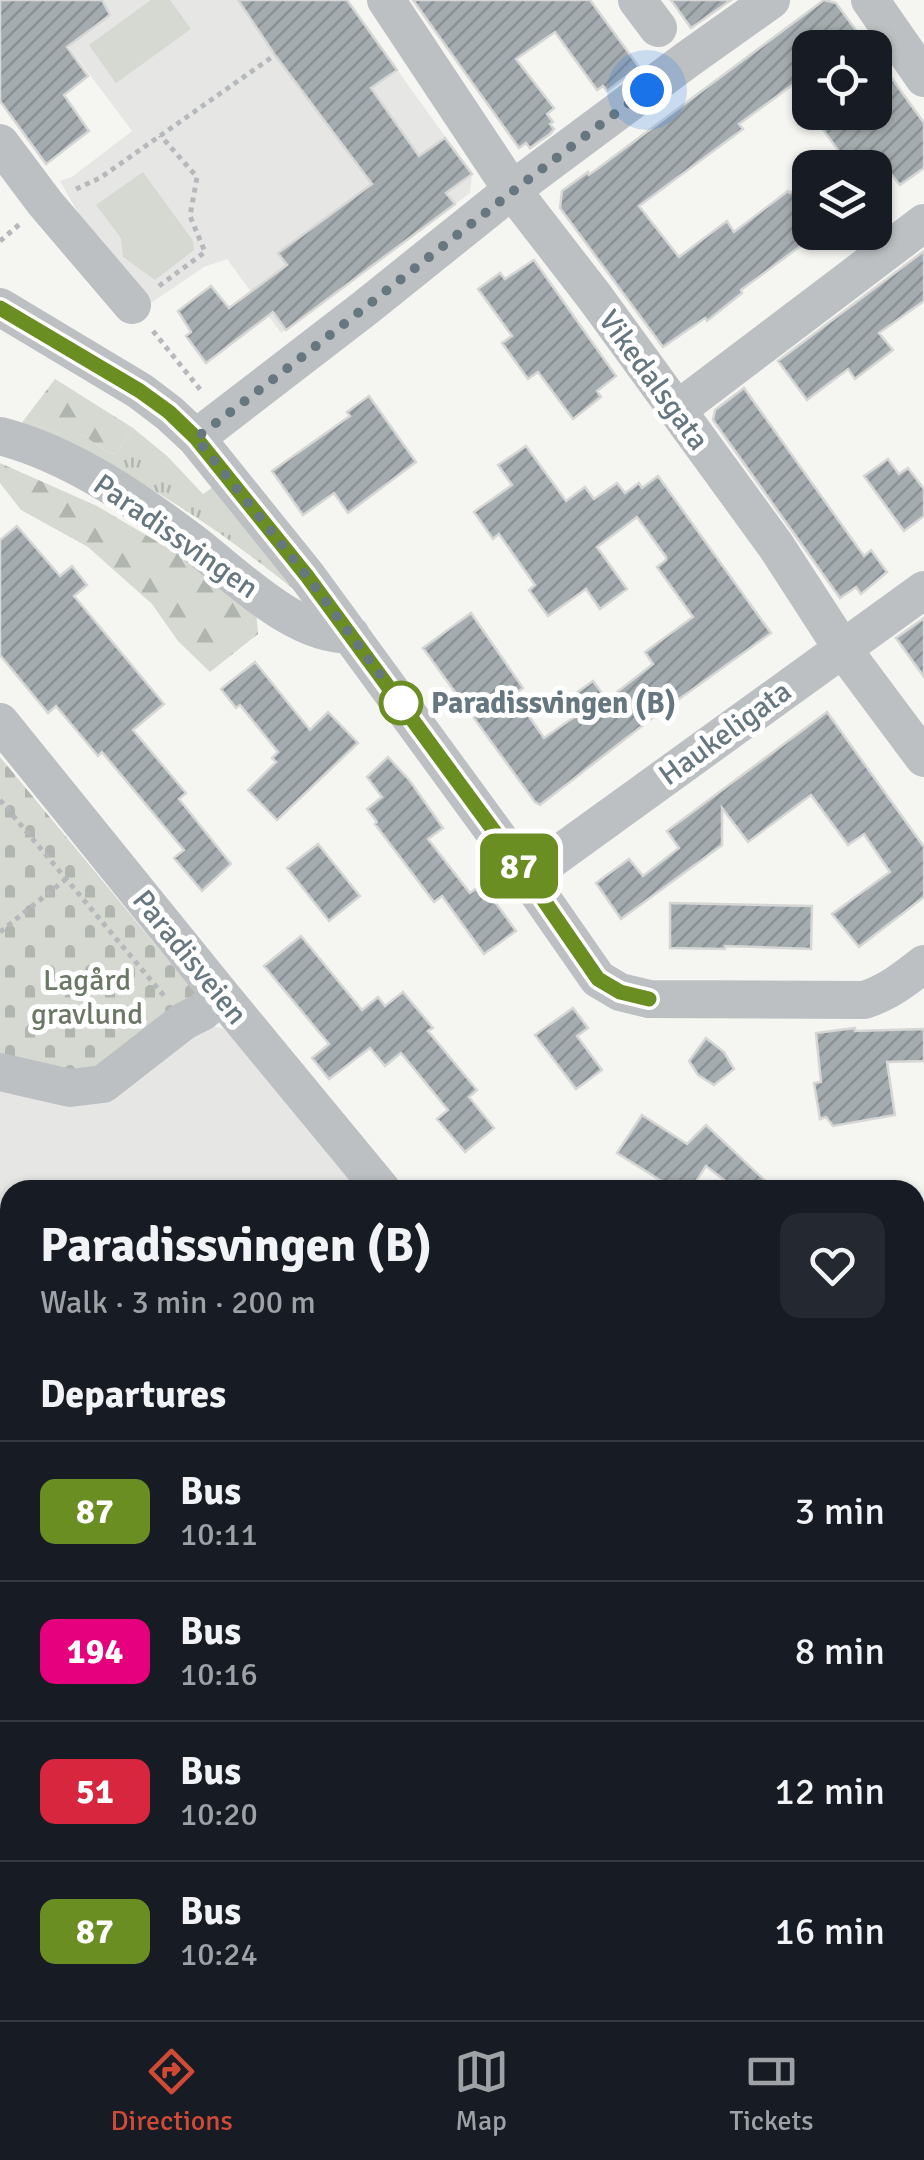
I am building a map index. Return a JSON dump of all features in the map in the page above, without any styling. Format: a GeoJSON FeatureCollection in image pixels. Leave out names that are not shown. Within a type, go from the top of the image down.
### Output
{"type":"FeatureCollection","features":[{"type":"Feature","properties":{"kind":"street","name":"Vikedalsgata"},"geometry":{"type":"LineString","coordinates":[[386,0],[512,190],[776,546],[842,648],[924,758]]}},
{"type":"Feature","properties":{"kind":"street"},"geometry":{"type":"LineString","coordinates":[[203,420],[365,308],[512,190],[771,0]]}},
{"type":"Feature","properties":{"kind":"street"},"geometry":{"type":"LineString","coordinates":[[870,0],[924,78]]}},
{"type":"Feature","properties":{"kind":"street"},"geometry":{"type":"LineString","coordinates":[[0,144],[132,306]]}},
{"type":"Feature","properties":{"kind":"street"},"geometry":{"type":"LineString","coordinates":[[677,410],[924,223]]}},
{"type":"Feature","properties":{"kind":"street"},"geometry":{"type":"LineString","coordinates":[[0,308],[169,412],[203,420],[307,576],[598,979],[620,992],[649,999],[864,1000],[879,996],[922,968]]}},
{"type":"Feature","properties":{"kind":"street","name":"Paradissvingen"},"geometry":{"type":"LineString","coordinates":[[0,436],[53,455],[120,491],[300,622],[334,635],[351,635]]}},
{"type":"Feature","properties":{"kind":"street","name":"Haukeligata"},"geometry":{"type":"LineString","coordinates":[[527,876],[924,590]]}},
{"type":"Feature","properties":{"kind":"street","name":"Paradisveien"},"geometry":{"type":"LineString","coordinates":[[0,722],[374,1180]]}},
{"type":"Feature","properties":{"kind":"street"},"geometry":{"type":"LineString","coordinates":[[0,1072],[70,1088],[103,1084],[221,995]]}},
{"type":"Feature","properties":{"kind":"path"},"geometry":{"type":"LineString","coordinates":[[45,203],[100,178],[275,55]]}},
{"type":"Feature","properties":{"kind":"path"},"geometry":{"type":"LineString","coordinates":[[160,135],[196,177],[190,216],[205,252],[132,306],[203,420]]}},
{"type":"Feature","properties":{"kind":"path"},"geometry":{"type":"LineString","coordinates":[[0,800],[184,1021]]}},
{"type":"Feature","properties":{"kind":"path"},"geometry":{"type":"LineString","coordinates":[[0,932],[66,878]]}},
{"type":"Feature","properties":{"kind":"shaded area"},"geometry":{"type":"Polygon","coordinates":[[[34,0],[347,0],[472,174],[470,193],[281,333],[227,259],[204,267],[148,305],[82,220],[60,181],[72,177],[132,131],[34,0]]]}},
{"type":"Feature","properties":{"kind":"shaded area"},"geometry":{"type":"Polygon","coordinates":[[[196,1024],[223,1028],[352,1180],[0,1180],[0,1085],[196,1024]]]}},
{"type":"Feature","properties":{"kind":"green space"},"geometry":{"type":"Polygon","coordinates":[[[151,0],[170,0],[191,29],[116,83],[89,45],[151,0]]]}},
{"type":"Feature","properties":{"kind":"green space"},"geometry":{"type":"Polygon","coordinates":[[[143,172],[193,241],[194,250],[155,280],[123,257],[121,238],[96,205],[143,172]]]}},
{"type":"Feature","properties":{"kind":"green space"},"geometry":{"type":"Polygon","coordinates":[[[55,379],[133,428],[117,453],[110,454],[83,435],[58,434],[24,420],[55,379]]]}},
{"type":"Feature","properties":{"kind":"green space"},"geometry":{"type":"Polygon","coordinates":[[[24,420],[58,434],[73,431],[110,454],[117,453],[133,428],[203,494],[213,487],[297,592],[175,504],[118,471],[20,426],[24,420]]]}},
{"type":"Feature","properties":{"kind":"green space"},"geometry":{"type":"Polygon","coordinates":[[[0,463],[97,506],[183,557],[256,610],[258,634],[210,672],[178,641],[152,604],[88,547],[21,510],[0,483],[0,463]]]}},
{"type":"Feature","properties":{"kind":"green space","name":"Lagård gravlund"},"geometry":{"type":"Polygon","coordinates":[[[0,757],[198,996],[99,1101],[0,1085],[0,757]]]}},
{"type":"Feature","properties":{"kind":"building"},"geometry":{"type":"Polygon","coordinates":[[[0,0],[102,0],[110,15],[67,47],[88,76],[64,95],[89,131],[46,164],[0,101],[0,0]]]}},
{"type":"Feature","properties":{"kind":"building"},"geometry":{"type":"Polygon","coordinates":[[[238,0],[347,0],[397,70],[371,88],[419,156],[445,138],[472,174],[446,193],[455,204],[286,330],[273,312],[206,363],[186,336],[191,332],[178,311],[211,286],[229,308],[287,265],[278,253],[372,184],[238,0]]]}},
{"type":"Feature","properties":{"kind":"building"},"geometry":{"type":"Polygon","coordinates":[[[413,0],[590,0],[639,67],[607,91],[603,86],[597,90],[555,32],[516,59],[554,108],[547,114],[553,122],[550,134],[530,148],[526,143],[519,148],[413,0]]]}},
{"type":"Feature","properties":{"kind":"building"},"geometry":{"type":"Polygon","coordinates":[[[671,0],[731,0],[691,28],[671,0]]]}},
{"type":"Feature","properties":{"kind":"building"},"geometry":{"type":"Polygon","coordinates":[[[824,0],[836,3],[856,30],[792,30],[792,85],[739,124],[743,129],[639,206],[679,257],[727,221],[734,232],[792,192],[792,250],[795,250],[707,321],[705,318],[663,347],[560,208],[562,191],[588,172],[589,175],[824,0]]]}},
{"type":"Feature","properties":{"kind":"building"},"geometry":{"type":"Polygon","coordinates":[[[892,79],[924,123],[924,168],[900,185],[892,175],[892,150],[838,150],[823,130],[892,130],[892,79]]]}},
{"type":"Feature","properties":{"kind":"building"},"geometry":{"type":"Polygon","coordinates":[[[924,251],[924,301],[879,333],[893,350],[855,379],[848,369],[807,400],[778,361],[924,251]]]}},
{"type":"Feature","properties":{"kind":"building"},"geometry":{"type":"Polygon","coordinates":[[[534,260],[616,376],[597,391],[601,397],[573,419],[538,372],[528,379],[502,343],[512,336],[478,289],[500,273],[505,279],[534,260]]]}},
{"type":"Feature","properties":{"kind":"building"},"geometry":{"type":"Polygon","coordinates":[[[744,388],[864,556],[871,550],[887,572],[861,594],[856,587],[840,598],[713,420],[715,410],[744,388]]]}},
{"type":"Feature","properties":{"kind":"building"},"geometry":{"type":"Polygon","coordinates":[[[369,396],[416,462],[348,513],[334,493],[303,515],[272,471],[350,416],[347,412],[369,396]]]}},
{"type":"Feature","properties":{"kind":"building"},"geometry":{"type":"Polygon","coordinates":[[[526,446],[566,501],[585,487],[594,499],[617,483],[625,493],[639,483],[642,488],[658,476],[771,633],[540,805],[423,648],[471,613],[523,688],[514,695],[544,738],[583,711],[572,696],[593,681],[607,700],[653,664],[645,652],[693,617],[657,567],[666,557],[637,517],[597,547],[627,589],[600,609],[586,589],[548,616],[529,590],[535,585],[499,534],[493,539],[474,512],[512,485],[498,465],[526,446]]]}},
{"type":"Feature","properties":{"kind":"building"},"geometry":{"type":"Polygon","coordinates":[[[888,459],[899,474],[908,468],[924,489],[924,516],[904,531],[864,476],[888,459]]]}},
{"type":"Feature","properties":{"kind":"building"},"geometry":{"type":"Polygon","coordinates":[[[17,526],[60,576],[72,566],[87,585],[74,596],[164,704],[133,730],[186,793],[179,799],[231,864],[202,891],[174,858],[184,850],[102,752],[98,756],[56,706],[48,713],[0,655],[0,540],[17,526]]]}},
{"type":"Feature","properties":{"kind":"building"},"geometry":{"type":"Polygon","coordinates":[[[924,618],[924,677],[896,638],[924,618]]]}},
{"type":"Feature","properties":{"kind":"building"},"geometry":{"type":"Polygon","coordinates":[[[255,662],[310,730],[328,712],[358,743],[277,820],[248,790],[276,762],[272,758],[278,752],[240,705],[236,708],[221,689],[255,662]]]}},
{"type":"Feature","properties":{"kind":"building"},"geometry":{"type":"Polygon","coordinates":[[[827,712],[924,847],[924,897],[859,947],[832,914],[890,872],[864,834],[848,845],[811,795],[748,842],[722,808],[722,845],[621,919],[596,883],[629,859],[643,876],[679,848],[667,831],[827,712]]]}},
{"type":"Feature","properties":{"kind":"building"},"geometry":{"type":"Polygon","coordinates":[[[388,757],[443,828],[428,839],[470,893],[480,886],[485,888],[516,931],[484,954],[442,896],[434,902],[367,809],[382,797],[367,777],[388,757]]]}},
{"type":"Feature","properties":{"kind":"building"},"geometry":{"type":"Polygon","coordinates":[[[318,844],[360,896],[329,921],[287,868],[318,844]]]}},
{"type":"Feature","properties":{"kind":"building"},"geometry":{"type":"Polygon","coordinates":[[[670,903],[812,906],[811,949],[670,948],[670,903]]]}},
{"type":"Feature","properties":{"kind":"building"},"geometry":{"type":"Polygon","coordinates":[[[301,936],[362,1010],[378,997],[385,1006],[403,992],[433,1028],[428,1031],[477,1090],[469,1097],[494,1128],[465,1152],[437,1119],[448,1110],[401,1053],[385,1066],[370,1048],[329,1079],[312,1058],[329,1044],[264,966],[301,936]]]}},
{"type":"Feature","properties":{"kind":"building"},"geometry":{"type":"Polygon","coordinates":[[[573,1008],[588,1028],[577,1036],[602,1070],[576,1089],[535,1035],[573,1008]]]}},
{"type":"Feature","properties":{"kind":"building"},"geometry":{"type":"Polygon","coordinates":[[[855,1028],[924,1029],[924,1061],[887,1062],[895,1115],[833,1126],[826,1117],[820,1119],[814,1083],[821,1082],[816,1033],[855,1028]]]}},
{"type":"Feature","properties":{"kind":"building"},"geometry":{"type":"Polygon","coordinates":[[[706,1038],[724,1052],[734,1069],[714,1085],[698,1075],[689,1061],[706,1038]]]}},
{"type":"Feature","properties":{"kind":"building"},"geometry":{"type":"Polygon","coordinates":[[[642,1115],[687,1144],[706,1125],[764,1180],[724,1180],[706,1166],[697,1180],[660,1180],[617,1153],[642,1115]]]}},
{"type":"Feature","properties":{"kind":"bus line","name":"87"},"geometry":{"type":"LineString","coordinates":[[0,308],[140,391],[196,438],[307,576],[598,979],[620,992],[649,999]]}},
{"type":"Feature","properties":{"kind":"place","name":"Paradissvingen (B)"},"geometry":{"type":"Point","coordinates":[401,703]}},
{"type":"Feature","properties":{"kind":"route"},"geometry":{"type":"LineString","coordinates":[[401,703],[307,576],[196,438],[512,190],[647,90]]}}]}
